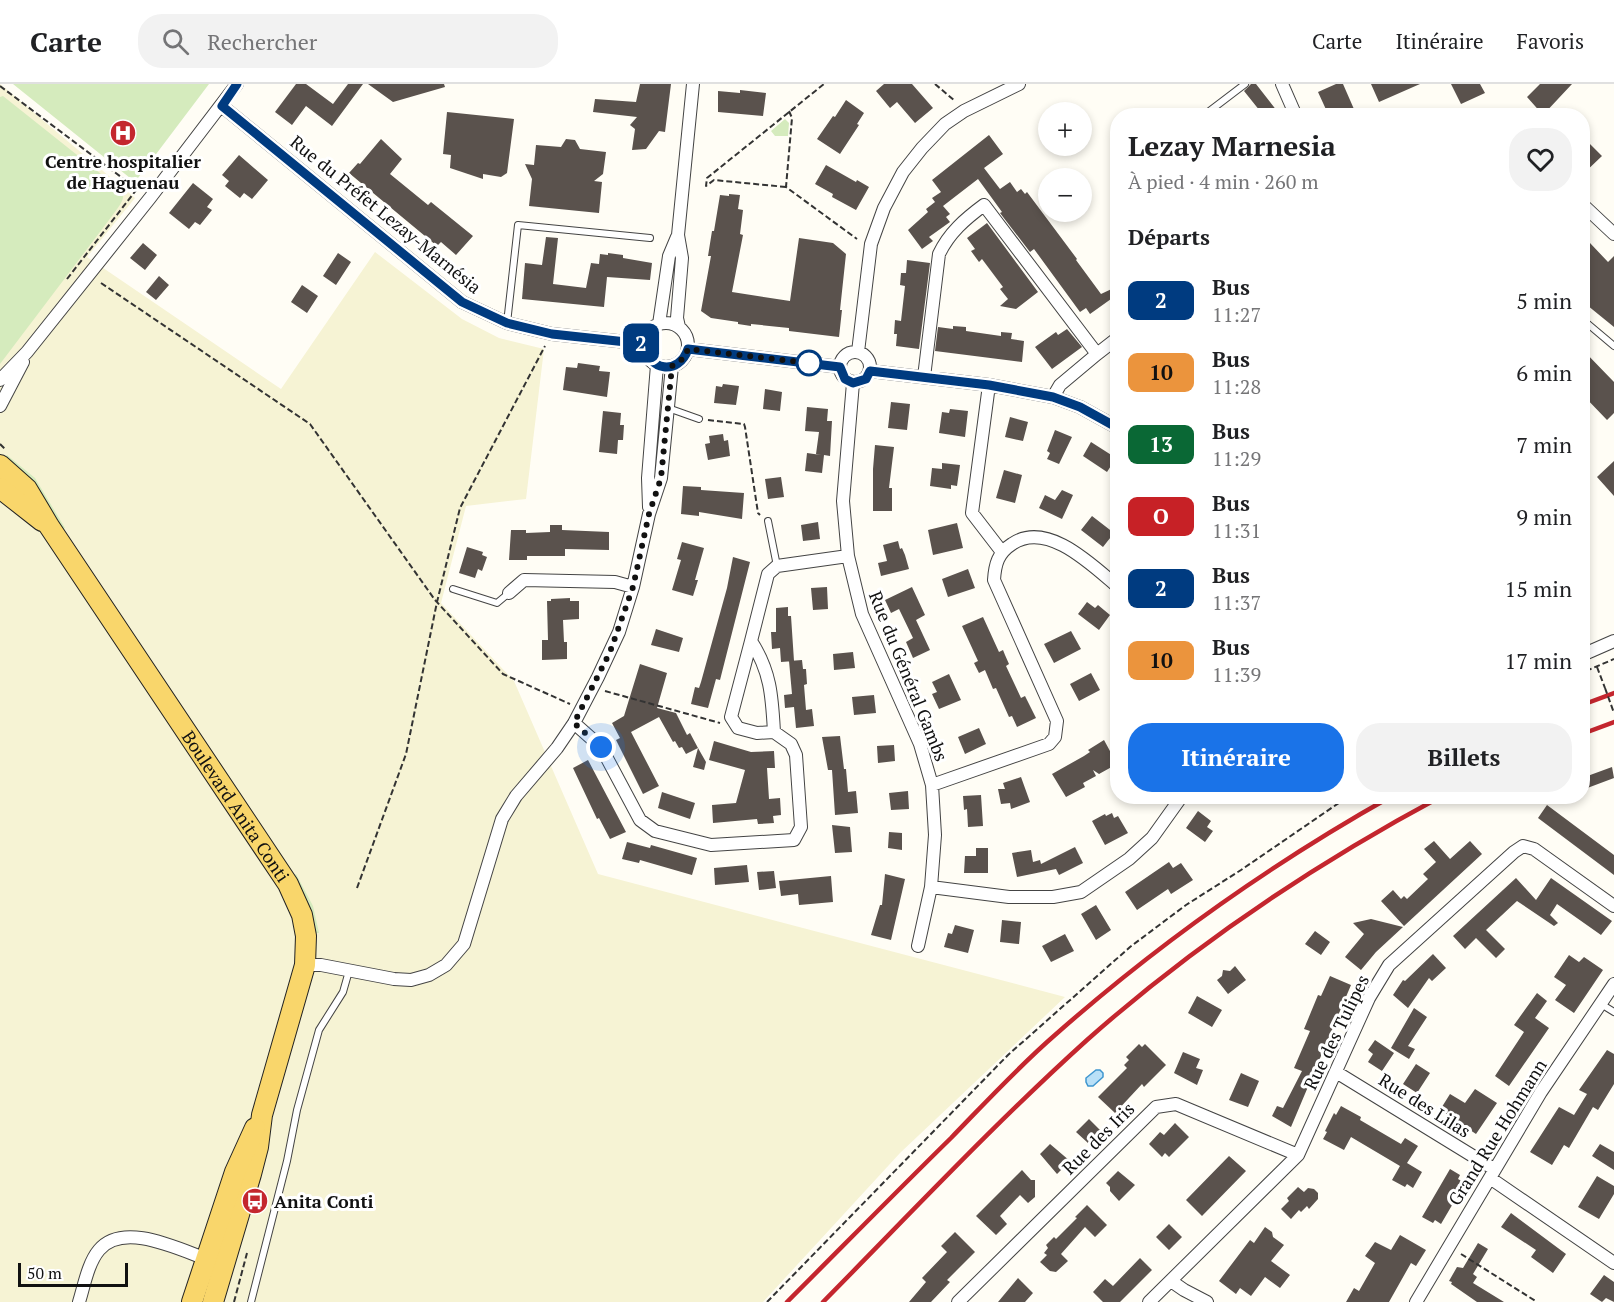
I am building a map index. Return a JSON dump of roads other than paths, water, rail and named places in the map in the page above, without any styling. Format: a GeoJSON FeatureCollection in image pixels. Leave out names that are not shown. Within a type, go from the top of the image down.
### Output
{"type":"FeatureCollection","features":[{"type":"Feature","properties":{"kind":"main road","name":"Boulevard Anita Conti"},"geometry":{"type":"LineString","coordinates":[[0,465],[27,489],[49,526],[292,891],[302,915],[306,936],[305,965],[262,1115],[254,1165],[218,1264]]}},
{"type":"Feature","properties":{"kind":"main road","name":"Boulevard Anita Conti"},"geometry":{"type":"LineString","coordinates":[[0,488],[49,526]]}},
{"type":"Feature","properties":{"kind":"main road"},"geometry":{"type":"LineString","coordinates":[[192,1302],[218,1264]]}},
{"type":"Feature","properties":{"kind":"main road"},"geometry":{"type":"LineString","coordinates":[[213,1302],[218,1264]]}},
{"type":"Feature","properties":{"kind":"street"},"geometry":{"type":"LineString","coordinates":[[0,380],[27,352],[88,276],[237,84]]}},
{"type":"Feature","properties":{"kind":"street"},"geometry":{"type":"LineString","coordinates":[[679,327],[677,318],[682,258],[678,236],[693,84]]}},
{"type":"Feature","properties":{"kind":"street"},"geometry":{"type":"LineString","coordinates":[[858,352],[871,244],[884,208],[903,172],[945,124],[964,111],[1019,84]]}},
{"type":"Feature","properties":{"kind":"street"},"geometry":{"type":"LineString","coordinates":[[1282,84],[1292,108]]}},
{"type":"Feature","properties":{"kind":"street","name":"Rue du Préfet Lezay-Marnésia"},"geometry":{"type":"LineString","coordinates":[[222,106],[462,302],[507,323],[552,334],[645,344]]}},
{"type":"Feature","properties":{"kind":"street"},"geometry":{"type":"LineString","coordinates":[[924,377],[939,254],[946,240],[967,217],[984,205],[1097,354]]}},
{"type":"Feature","properties":{"kind":"street"},"geometry":{"type":"LineString","coordinates":[[1590,212],[1614,234]]}},
{"type":"Feature","properties":{"kind":"street"},"geometry":{"type":"LineString","coordinates":[[659,324],[669,256],[678,236]]}},
{"type":"Feature","properties":{"kind":"street"},"geometry":{"type":"LineString","coordinates":[[659,324],[673,324],[679,327],[687,337],[688,349],[684,358],[672,366],[657,365],[648,356],[645,344],[649,332],[659,324]]}},
{"type":"Feature","properties":{"kind":"street"},"geometry":{"type":"LineString","coordinates":[[1053,397],[1060,385],[1110,344]]}},
{"type":"Feature","properties":{"kind":"street"},"geometry":{"type":"LineString","coordinates":[[688,349],[840,367]]}},
{"type":"Feature","properties":{"kind":"street"},"geometry":{"type":"LineString","coordinates":[[0,406],[27,352]]}},
{"type":"Feature","properties":{"kind":"street"},"geometry":{"type":"LineString","coordinates":[[858,352],[867,356],[871,366],[866,379],[853,383],[845,379],[840,367],[843,357],[858,352]]}},
{"type":"Feature","properties":{"kind":"street"},"geometry":{"type":"LineString","coordinates":[[649,514],[648,478],[657,365]]}},
{"type":"Feature","properties":{"kind":"street"},"geometry":{"type":"LineString","coordinates":[[305,965],[314,964],[411,980],[429,975],[453,960],[464,944],[502,819],[516,796],[557,748],[574,723],[619,632],[633,587],[649,514],[661,478],[672,366]]}},
{"type":"Feature","properties":{"kind":"street"},"geometry":{"type":"LineString","coordinates":[[870,371],[989,385],[1053,397],[1080,407],[1110,424]]}},
{"type":"Feature","properties":{"kind":"street","name":"Rue du Général Gambs"},"geometry":{"type":"LineString","coordinates":[[853,383],[843,501],[848,556],[862,615],[920,744],[932,785],[935,835],[931,887],[918,946]]}},
{"type":"Feature","properties":{"kind":"street"},"geometry":{"type":"LineString","coordinates":[[989,385],[972,513],[1002,552]]}},
{"type":"Feature","properties":{"kind":"street"},"geometry":{"type":"LineString","coordinates":[[932,785],[1049,744],[1055,737],[1057,721],[994,580],[995,563],[1002,552],[1024,537],[1038,536],[1064,545],[1110,581]]}},
{"type":"Feature","properties":{"kind":"street"},"geometry":{"type":"LineString","coordinates":[[574,723],[601,747],[640,820],[655,831],[711,845],[794,840],[801,827],[796,755],[791,744],[774,732],[757,733],[738,728],[731,717],[768,574],[777,566],[848,556]]}},
{"type":"Feature","properties":{"kind":"street"},"geometry":{"type":"LineString","coordinates":[[509,593],[524,580],[615,582],[633,587]]}},
{"type":"Feature","properties":{"kind":"street"},"geometry":{"type":"LineString","coordinates":[[751,641],[763,659],[772,689],[774,732]]}},
{"type":"Feature","properties":{"kind":"street"},"geometry":{"type":"LineString","coordinates":[[1590,652],[1614,641]]}},
{"type":"Feature","properties":{"kind":"street"},"geometry":{"type":"LineString","coordinates":[[931,887],[1009,897],[1053,897],[1081,892],[1137,852],[1152,838],[1176,804]]}},
{"type":"Feature","properties":{"kind":"street","name":"Rue des Tulipes"},"geometry":{"type":"LineString","coordinates":[[1149,1302],[1298,1155],[1369,998],[1389,965],[1523,846],[1534,849],[1614,906]]}},
{"type":"Feature","properties":{"kind":"street","name":"Grand Rue Hohmann"},"geometry":{"type":"LineString","coordinates":[[1416,1302],[1541,1092],[1614,984]]}},
{"type":"Feature","properties":{"kind":"street","name":"Rue des Lilas"},"geometry":{"type":"LineString","coordinates":[[1336,1071],[1492,1173],[1614,1263]]}},
{"type":"Feature","properties":{"kind":"street","name":"Rue des Iris"},"geometry":{"type":"LineString","coordinates":[[958,1302],[1156,1107],[1176,1104],[1298,1155]]}},
{"type":"Feature","properties":{"kind":"street"},"geometry":{"type":"LineString","coordinates":[[79,1302],[95,1256],[104,1245],[116,1238],[134,1236],[146,1239],[218,1264]]}},
{"type":"Feature","properties":{"kind":"street"},"geometry":{"type":"LineString","coordinates":[[1171,1281],[1207,1302]]}},
{"type":"Feature","properties":{"kind":"lane"},"geometry":{"type":"LineString","coordinates":[[1214,108],[1245,84]]}},
{"type":"Feature","properties":{"kind":"lane"},"geometry":{"type":"LineString","coordinates":[[507,323],[518,225],[650,238]]}},
{"type":"Feature","properties":{"kind":"lane"},"geometry":{"type":"LineString","coordinates":[[1590,326],[1614,346]]}},
{"type":"Feature","properties":{"kind":"lane"},"geometry":{"type":"LineString","coordinates":[[653,400],[699,419]]}},
{"type":"Feature","properties":{"kind":"lane"},"geometry":{"type":"LineString","coordinates":[[768,521],[777,566]]}},
{"type":"Feature","properties":{"kind":"lane"},"geometry":{"type":"LineString","coordinates":[[453,588],[497,603],[509,593]]}},
{"type":"Feature","properties":{"kind":"lane"},"geometry":{"type":"LineString","coordinates":[[251,1302],[287,1161],[297,1110],[320,1030],[343,993],[349,970]]}},
{"type":"Feature","properties":{"kind":"lane"},"geometry":{"type":"LineString","coordinates":[[1601,1004],[1614,1012]]}},
{"type":"Feature","properties":{"kind":"water"},"geometry":{"type":"Polygon","coordinates":[[[1096,1070],[1103,1073],[1103,1077],[1093,1086],[1088,1086],[1086,1078],[1096,1070]]]}},
{"type":"Feature","properties":{"kind":"railway"},"geometry":{"type":"LineString","coordinates":[[1590,702],[1614,693]]}},
{"type":"Feature","properties":{"kind":"railway"},"geometry":{"type":"LineString","coordinates":[[1590,731],[1614,722]]}},
{"type":"Feature","properties":{"kind":"railway"},"geometry":{"type":"LineString","coordinates":[[787,1302],[1015,1072],[1094,1001],[1217,907],[1303,849],[1378,804]]}},
{"type":"Feature","properties":{"kind":"railway"},"geometry":{"type":"LineString","coordinates":[[823,1302],[1019,1104],[1128,1005],[1170,971],[1257,908],[1348,849],[1428,804]]}},
{"type":"Feature","properties":{"kind":"place","name":"Centre hospitalier de Haguenau"},"geometry":{"type":"Point","coordinates":[123,133]}},
{"type":"Feature","properties":{"kind":"place","name":"Anita Conti"},"geometry":{"type":"Point","coordinates":[255,1201]}}]}
